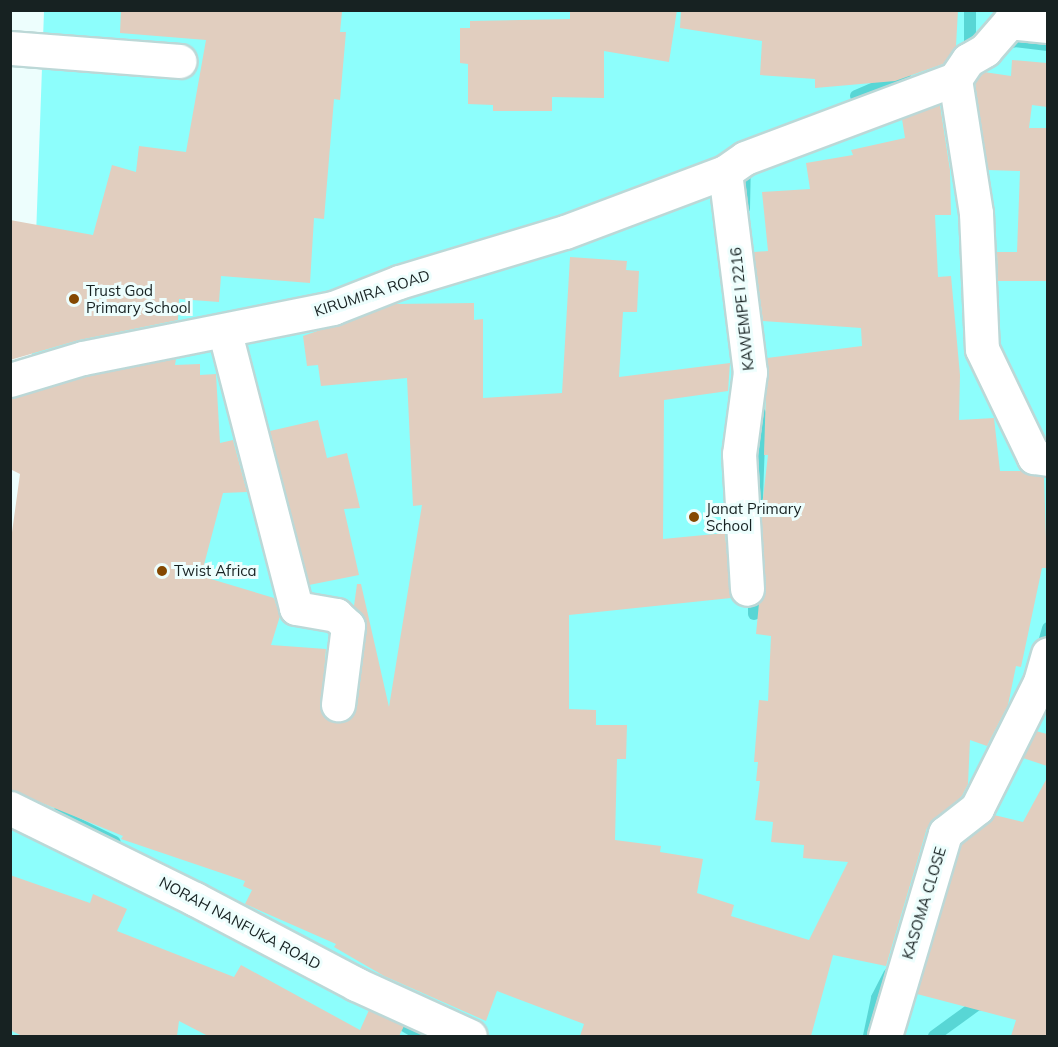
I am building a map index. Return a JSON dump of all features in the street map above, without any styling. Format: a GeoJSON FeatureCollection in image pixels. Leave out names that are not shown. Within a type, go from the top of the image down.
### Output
{"type":"FeatureCollection","features":[{"type":"Feature","properties":{"kind":"street"},"geometry":{"type":"LineString","coordinates":[[1047,26],[1009,22],[985,50],[968,60],[955,79],[976,213],[982,348],[1034,457],[1047,459]]}},
{"type":"Feature","properties":{"kind":"street"},"geometry":{"type":"LineString","coordinates":[[10,48],[180,62]]}},
{"type":"Feature","properties":{"kind":"street","name":"KIRUMIRA ROAD"},"geometry":{"type":"LineString","coordinates":[[10,380],[83,358],[225,333],[333,308],[399,282],[565,232],[725,172],[745,158],[955,79]]}},
{"type":"Feature","properties":{"kind":"street","name":"KAWEMPE I 2216"},"geometry":{"type":"LineString","coordinates":[[725,172],[750,372],[739,454],[747,590]]}},
{"type":"Feature","properties":{"kind":"street"},"geometry":{"type":"LineString","coordinates":[[225,333],[296,608],[336,615],[348,626],[338,704]]}},
{"type":"Feature","properties":{"kind":"street","name":"KASOMA CLOSE"},"geometry":{"type":"LineString","coordinates":[[885,1036],[945,833],[977,808],[1040,682],[1047,654]]}},
{"type":"Feature","properties":{"kind":"street","name":"NORAH NANFUKA ROAD"},"geometry":{"type":"LineString","coordinates":[[10,808],[195,899],[356,984],[470,1036]]}},
{"type":"Feature","properties":{"kind":"shaded area"},"geometry":{"type":"Polygon","coordinates":[[[44,11],[1047,11],[1047,1036],[11,1036],[10,763],[18,745],[44,11]]]}},
{"type":"Feature","properties":{"kind":"building"},"geometry":{"type":"Polygon","coordinates":[[[121,10],[342,12],[340,32],[346,32],[340,100],[334,99],[324,219],[314,218],[310,283],[221,276],[219,302],[179,299],[178,320],[79,340],[10,360],[10,220],[93,235],[112,165],[136,172],[139,146],[186,152],[206,40],[120,33],[121,10]]]}},
{"type":"Feature","properties":{"kind":"building"},"geometry":{"type":"Polygon","coordinates":[[[570,10],[677,10],[669,62],[604,51],[604,98],[552,97],[552,111],[493,111],[493,105],[468,104],[468,64],[460,63],[460,28],[470,28],[470,21],[570,19],[570,10]]]}},
{"type":"Feature","properties":{"kind":"building"},"geometry":{"type":"Polygon","coordinates":[[[681,10],[958,10],[956,46],[943,64],[895,81],[815,88],[815,79],[760,75],[762,41],[680,28],[681,10]]]}},
{"type":"Feature","properties":{"kind":"building"},"geometry":{"type":"Polygon","coordinates":[[[1012,60],[1047,63],[1047,107],[1032,105],[1029,128],[1047,128],[1047,281],[998,281],[997,252],[1017,252],[1020,171],[988,170],[975,83],[984,72],[1011,76],[1012,60]]]}},
{"type":"Feature","properties":{"kind":"building"},"geometry":{"type":"Polygon","coordinates":[[[940,105],[950,170],[951,215],[935,215],[938,277],[951,276],[960,375],[959,420],[994,418],[1000,471],[1022,471],[1044,477],[1047,568],[1042,568],[1021,667],[1016,666],[1008,705],[987,746],[970,740],[968,784],[962,796],[927,828],[886,966],[833,955],[811,1036],[580,1036],[584,1024],[497,991],[486,1021],[384,976],[334,947],[336,944],[245,904],[252,890],[243,886],[245,881],[121,839],[123,836],[10,790],[10,547],[20,474],[10,469],[10,398],[88,376],[176,359],[175,365],[200,364],[200,375],[216,374],[220,443],[233,440],[247,492],[223,493],[201,576],[274,598],[280,616],[271,645],[326,649],[321,711],[327,719],[345,721],[357,706],[367,628],[365,619],[354,606],[357,584],[361,584],[389,707],[422,505],[413,506],[407,378],[321,386],[318,365],[307,366],[303,336],[395,304],[474,303],[474,320],[483,319],[483,398],[562,393],[570,257],[627,261],[626,270],[639,271],[637,312],[623,312],[619,377],[730,363],[728,391],[664,400],[663,539],[725,533],[731,598],[569,615],[569,709],[596,710],[596,725],[627,725],[626,759],[617,759],[615,840],[661,846],[660,852],[703,859],[697,893],[734,905],[731,916],[809,940],[848,862],[803,858],[804,845],[771,842],[773,822],[755,820],[760,781],[756,781],[758,762],[754,762],[759,700],[768,701],[771,636],[756,634],[759,603],[766,588],[761,515],[768,455],[764,455],[767,358],[862,346],[861,328],[763,321],[754,252],[768,251],[762,192],[810,189],[806,163],[853,155],[851,150],[905,138],[902,119],[940,105]]]}},
{"type":"Feature","properties":{"kind":"building"},"geometry":{"type":"Polygon","coordinates":[[[318,420],[327,458],[347,453],[360,508],[344,509],[359,575],[309,585],[270,431],[318,420]]]}},
{"type":"Feature","properties":{"kind":"building"},"geometry":{"type":"Polygon","coordinates":[[[1036,731],[1047,734],[1047,766],[1023,758],[1036,731]]]}},
{"type":"Feature","properties":{"kind":"building"},"geometry":{"type":"Polygon","coordinates":[[[1047,778],[1047,1036],[1011,1036],[1016,1020],[917,994],[961,844],[994,815],[1023,822],[1047,778]]]}},
{"type":"Feature","properties":{"kind":"building"},"geometry":{"type":"Polygon","coordinates":[[[10,875],[90,903],[93,894],[127,909],[117,931],[234,977],[241,965],[360,1030],[369,1010],[404,1026],[399,1036],[208,1036],[179,1021],[177,1036],[22,1036],[10,1030],[10,875]]]}},
{"type":"Feature","properties":{"kind":"waterway"},"geometry":{"type":"LineString","coordinates":[[970,10],[970,51]]}},
{"type":"Feature","properties":{"kind":"waterway"},"geometry":{"type":"LineString","coordinates":[[999,46],[1015,41],[1048,45]]}},
{"type":"Feature","properties":{"kind":"waterway"},"geometry":{"type":"LineString","coordinates":[[856,96],[905,75]]}},
{"type":"Feature","properties":{"kind":"waterway"},"geometry":{"type":"LineString","coordinates":[[744,208],[745,162]]}},
{"type":"Feature","properties":{"kind":"waterway"},"geometry":{"type":"LineString","coordinates":[[757,498],[760,413]]}},
{"type":"Feature","properties":{"kind":"waterway"},"geometry":{"type":"LineString","coordinates":[[754,587],[754,614]]}},
{"type":"Feature","properties":{"kind":"waterway"},"geometry":{"type":"LineString","coordinates":[[1041,653],[1048,628]]}},
{"type":"Feature","properties":{"kind":"waterway"},"geometry":{"type":"LineString","coordinates":[[57,814],[115,842]]}},
{"type":"Feature","properties":{"kind":"waterway"},"geometry":{"type":"LineString","coordinates":[[869,1036],[877,998],[889,974]]}},
{"type":"Feature","properties":{"kind":"waterway"},"geometry":{"type":"LineString","coordinates":[[934,1036],[978,1004],[986,1005]]}},
{"type":"Feature","properties":{"kind":"waterway"},"geometry":{"type":"LineString","coordinates":[[374,1008],[422,1036]]}},
{"type":"Feature","properties":{"kind":"place","name":"Trust God Primary School"},"geometry":{"type":"Point","coordinates":[74,299]}},
{"type":"Feature","properties":{"kind":"place","name":"Janat Primary School"},"geometry":{"type":"Point","coordinates":[694,517]}},
{"type":"Feature","properties":{"kind":"place","name":"Twist Africa"},"geometry":{"type":"Point","coordinates":[162,571]}}]}
